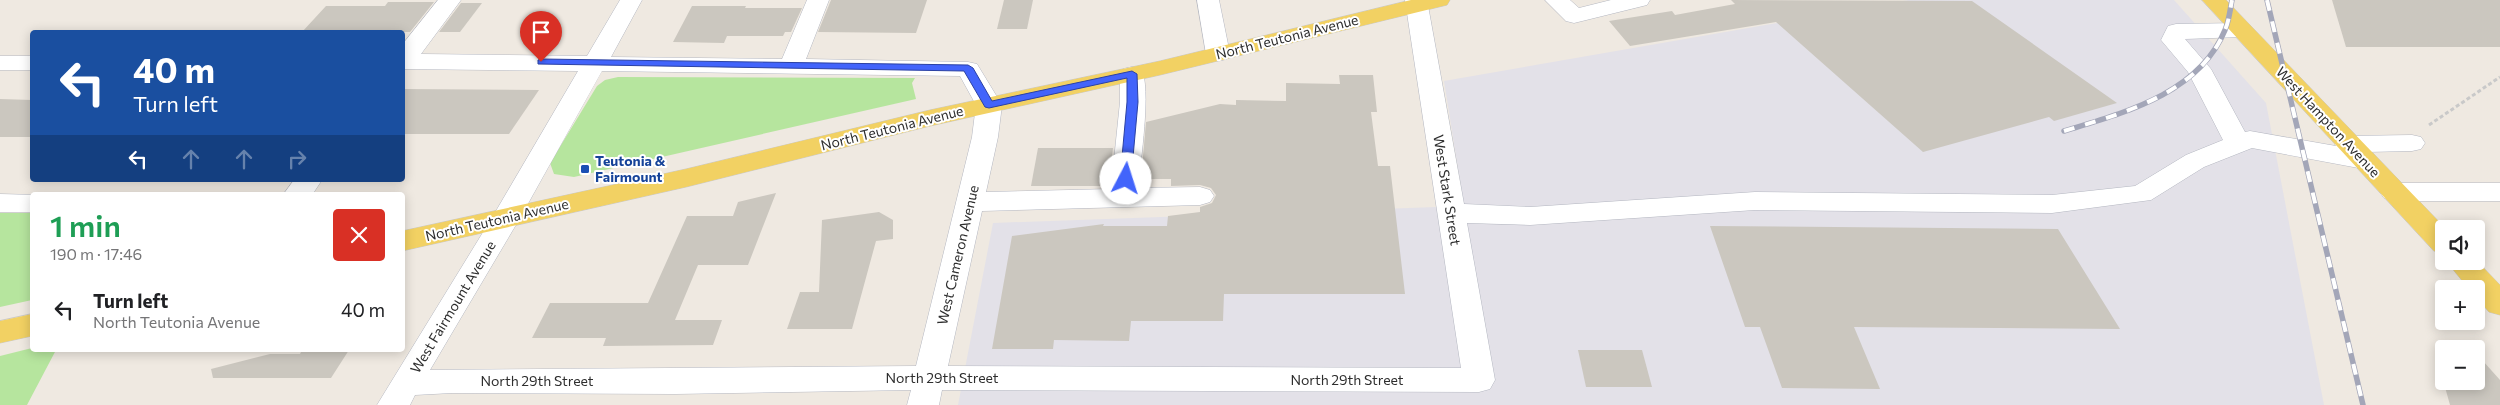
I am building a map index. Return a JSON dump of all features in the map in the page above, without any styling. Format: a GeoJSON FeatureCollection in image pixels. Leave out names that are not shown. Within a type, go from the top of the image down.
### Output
{"type":"FeatureCollection","features":[{"type":"Feature","properties":{"kind":"main road","name":"West Hampton Avenue"},"geometry":{"type":"LineString","coordinates":[[2213,0],[2435,235]]}},
{"type":"Feature","properties":{"kind":"main road","name":"North Teutonia Avenue"},"geometry":{"type":"LineString","coordinates":[[405,240],[686,178],[989,105],[1218,54],[1424,2]]}},
{"type":"Feature","properties":{"kind":"main road"},"geometry":{"type":"LineString","coordinates":[[2468,270],[2500,304]]}},
{"type":"Feature","properties":{"kind":"main road"},"geometry":{"type":"LineString","coordinates":[[0,332],[30,325]]}},
{"type":"Feature","properties":{"kind":"street"},"geometry":{"type":"LineString","coordinates":[[405,58],[450,0]]}},
{"type":"Feature","properties":{"kind":"street","name":"West Fairmount Avenue"},"geometry":{"type":"LineString","coordinates":[[400,394],[506,218],[594,62],[632,0]]}},
{"type":"Feature","properties":{"kind":"street"},"geometry":{"type":"LineString","coordinates":[[790,66],[818,0]]}},
{"type":"Feature","properties":{"kind":"street"},"geometry":{"type":"LineString","coordinates":[[1208,0],[1218,54]]}},
{"type":"Feature","properties":{"kind":"street"},"geometry":{"type":"LineString","coordinates":[[1556,0],[1574,16],[1639,0]]}},
{"type":"Feature","properties":{"kind":"street","name":"West Stark Street"},"geometry":{"type":"LineString","coordinates":[[1424,2],[1450,214],[1479,380]]}},
{"type":"Feature","properties":{"kind":"street"},"geometry":{"type":"LineString","coordinates":[[2238,144],[2199,68],[2173,40],[2176,31],[2241,30]]}},
{"type":"Feature","properties":{"kind":"street"},"geometry":{"type":"LineString","coordinates":[[405,61],[968,68],[989,105]]}},
{"type":"Feature","properties":{"kind":"street"},"geometry":{"type":"LineString","coordinates":[[0,63],[30,63]]}},
{"type":"Feature","properties":{"kind":"street"},"geometry":{"type":"LineString","coordinates":[[1124,198],[1133,102],[1132,74]]}},
{"type":"Feature","properties":{"kind":"street","name":"West Cameron Avenue"},"geometry":{"type":"LineString","coordinates":[[926,391],[985,137],[989,105]]}},
{"type":"Feature","properties":{"kind":"street"},"geometry":{"type":"LineString","coordinates":[[1450,214],[1530,216],[1755,201],[2052,204],[2141,194],[2195,160],[2250,139],[2356,152],[2408,143]]}},
{"type":"Feature","properties":{"kind":"street"},"geometry":{"type":"LineString","coordinates":[[2394,192],[2500,192]]}},
{"type":"Feature","properties":{"kind":"street"},"geometry":{"type":"LineString","coordinates":[[970,202],[1200,196]]}},
{"type":"Feature","properties":{"kind":"street"},"geometry":{"type":"LineString","coordinates":[[0,203],[30,203]]}},
{"type":"Feature","properties":{"kind":"street","name":"North 29th Street"},"geometry":{"type":"LineString","coordinates":[[400,394],[452,381],[670,393],[926,391],[1479,380]]}},
{"type":"Feature","properties":{"kind":"path"},"geometry":{"type":"LineString","coordinates":[[2408,143],[2500,78]]}},
{"type":"Feature","properties":{"kind":"shaded area"},"geometry":{"type":"Polygon","coordinates":[[[1909,0],[2174,0],[2266,103],[2324,405],[958,405],[993,223],[1464,206],[1444,81],[1909,0]]]}},
{"type":"Feature","properties":{"kind":"green space"},"geometry":{"type":"Polygon","coordinates":[[[618,77],[915,78],[912,83],[916,99],[574,177],[554,174],[550,163],[597,86],[605,80],[618,77]]]}},
{"type":"Feature","properties":{"kind":"green space"},"geometry":{"type":"Polygon","coordinates":[[[0,213],[30,213],[30,300],[0,307],[0,213]]]}},
{"type":"Feature","properties":{"kind":"green space"},"geometry":{"type":"Polygon","coordinates":[[[30,348],[30,352],[55,352],[27,405],[0,405],[0,356],[30,348]]]}},
{"type":"Feature","properties":{"kind":"building"},"geometry":{"type":"Polygon","coordinates":[[[831,0],[927,0],[916,33],[818,32],[831,0]]]}},
{"type":"Feature","properties":{"kind":"building"},"geometry":{"type":"Polygon","coordinates":[[[1004,0],[1033,0],[1027,29],[997,29],[1004,0]]]}},
{"type":"Feature","properties":{"kind":"building"},"geometry":{"type":"Polygon","coordinates":[[[1731,0],[1972,1],[2117,103],[2054,121],[2049,117],[1923,152],[1776,22],[1630,46],[1609,21],[1672,11],[1675,15],[1735,4],[1731,0]]]}},
{"type":"Feature","properties":{"kind":"building"},"geometry":{"type":"Polygon","coordinates":[[[2332,0],[2500,0],[2500,47],[2346,47],[2332,0]]]}},
{"type":"Feature","properties":{"kind":"building"},"geometry":{"type":"Polygon","coordinates":[[[388,2],[434,2],[410,32],[405,32],[405,30],[304,30],[326,6],[385,6],[388,2]]]}},
{"type":"Feature","properties":{"kind":"building"},"geometry":{"type":"Polygon","coordinates":[[[461,3],[482,3],[460,32],[439,32],[461,3]]]}},
{"type":"Feature","properties":{"kind":"building"},"geometry":{"type":"Polygon","coordinates":[[[692,6],[802,8],[791,32],[785,32],[783,36],[727,36],[724,43],[673,42],[692,6]]]}},
{"type":"Feature","properties":{"kind":"building"},"geometry":{"type":"Polygon","coordinates":[[[1339,75],[1373,75],[1377,112],[1371,112],[1378,166],[1390,166],[1405,294],[1224,294],[1223,321],[1131,321],[1129,341],[1054,340],[1053,349],[992,349],[1012,236],[1104,224],[1103,226],[1167,226],[1168,216],[1200,212],[1200,207],[1212,203],[1216,195],[1211,188],[1200,185],[1171,186],[1171,179],[1141,179],[1146,122],[1220,104],[1236,105],[1236,100],[1286,101],[1286,83],[1340,84],[1339,75]]]}},
{"type":"Feature","properties":{"kind":"building"},"geometry":{"type":"Polygon","coordinates":[[[405,89],[539,90],[509,134],[405,134],[405,89]]]}},
{"type":"Feature","properties":{"kind":"building"},"geometry":{"type":"Polygon","coordinates":[[[0,99],[30,100],[30,137],[0,137],[0,99]]]}},
{"type":"Feature","properties":{"kind":"building"},"geometry":{"type":"Polygon","coordinates":[[[1038,148],[1113,148],[1108,186],[1031,186],[1038,148]]]}},
{"type":"Feature","properties":{"kind":"building"},"geometry":{"type":"Polygon","coordinates":[[[776,193],[748,265],[698,265],[675,320],[722,320],[713,345],[603,346],[606,338],[532,338],[550,303],[648,303],[687,216],[733,216],[738,202],[776,193]]]}},
{"type":"Feature","properties":{"kind":"building"},"geometry":{"type":"Polygon","coordinates":[[[879,212],[893,220],[893,239],[876,241],[852,329],[787,329],[800,292],[819,292],[822,220],[879,212]]]}},
{"type":"Feature","properties":{"kind":"building"},"geometry":{"type":"Polygon","coordinates":[[[1710,226],[2058,229],[2120,329],[1854,327],[1880,389],[1782,388],[1760,327],[1745,327],[1710,226]]]}},
{"type":"Feature","properties":{"kind":"building"},"geometry":{"type":"Polygon","coordinates":[[[1578,350],[1642,350],[1652,387],[1586,387],[1578,350]]]}},
{"type":"Feature","properties":{"kind":"building"},"geometry":{"type":"Polygon","coordinates":[[[301,352],[348,352],[331,378],[213,378],[211,369],[270,354],[300,354],[301,352]]]}},
{"type":"Feature","properties":{"kind":"building"},"geometry":{"type":"Polygon","coordinates":[[[2485,363],[2500,380],[2500,405],[2450,405],[2446,390],[2485,390],[2485,363]]]}},
{"type":"Feature","properties":{"kind":"railway"},"geometry":{"type":"LineString","coordinates":[[2064,131],[2134,108],[2157,98],[2178,85],[2197,70],[2213,52],[2225,30],[2232,0]]}},
{"type":"Feature","properties":{"kind":"railway"},"geometry":{"type":"LineString","coordinates":[[2267,0],[2363,405]]}},
{"type":"Feature","properties":{"kind":"place","name":"Teutonia & Fairmount"},"geometry":{"type":"Point","coordinates":[585,169]}},
{"type":"Feature","properties":{"kind":"route"},"geometry":{"type":"LineString","coordinates":[[541,62],[968,68],[989,105],[1132,74],[1133,102],[1126,179]]}}]}
